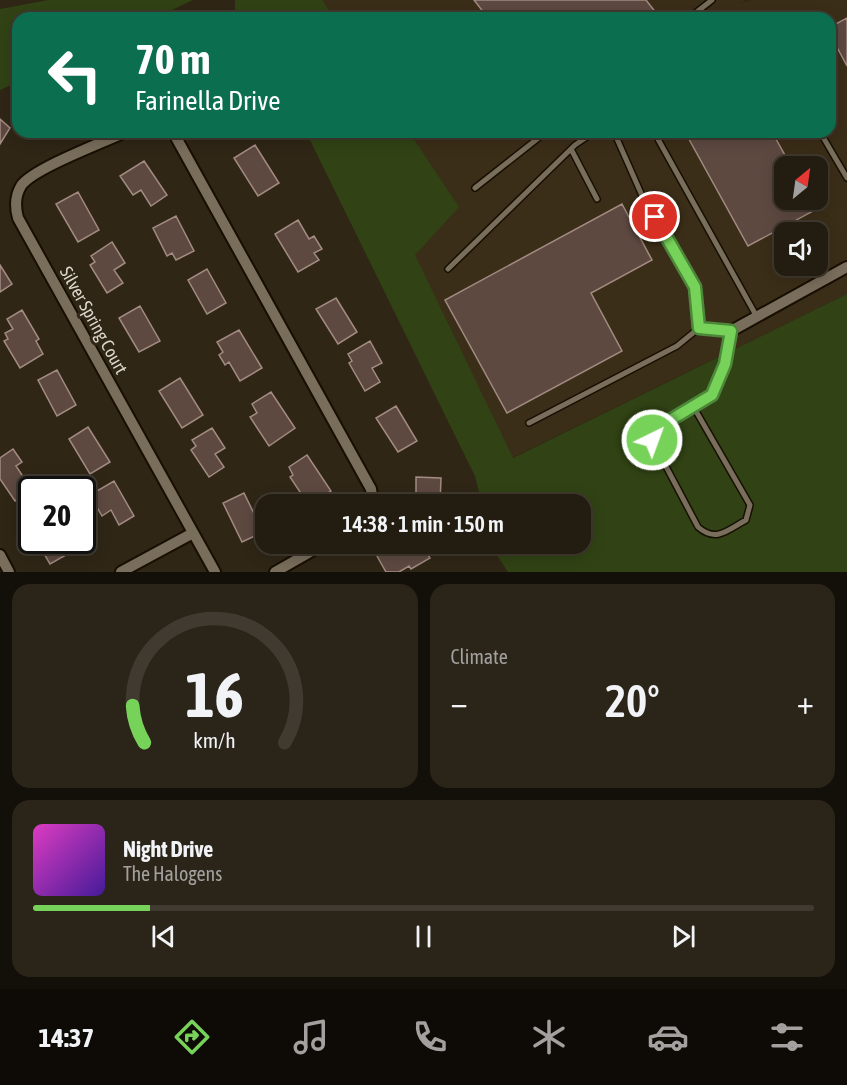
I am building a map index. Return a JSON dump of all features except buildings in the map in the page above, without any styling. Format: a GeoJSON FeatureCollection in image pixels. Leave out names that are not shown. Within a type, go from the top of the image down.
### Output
{"type":"FeatureCollection","features":[{"type":"Feature","properties":{"kind":"street","name":"Silver Spring Court"},"geometry":{"type":"LineString","coordinates":[[113,138],[34,174],[20,187],[16,209],[18,218],[215,572]]}},
{"type":"Feature","properties":{"kind":"street"},"geometry":{"type":"LineString","coordinates":[[175,138],[371,489],[371,494]]}},
{"type":"Feature","properties":{"kind":"street"},"geometry":{"type":"LineString","coordinates":[[699,328],[731,331],[847,267]]}},
{"type":"Feature","properties":{"kind":"street"},"geometry":{"type":"LineString","coordinates":[[121,572],[193,533]]}},
{"type":"Feature","properties":{"kind":"street"},"geometry":{"type":"LineString","coordinates":[[275,572],[307,554]]}},
{"type":"Feature","properties":{"kind":"street"},"geometry":{"type":"LineString","coordinates":[[0,555],[9,572]]}},
{"type":"Feature","properties":{"kind":"lane"},"geometry":{"type":"LineString","coordinates":[[697,12],[712,0]]}},
{"type":"Feature","properties":{"kind":"lane"},"geometry":{"type":"LineString","coordinates":[[475,188],[538,138]]}},
{"type":"Feature","properties":{"kind":"lane"},"geometry":{"type":"LineString","coordinates":[[448,269],[571,149],[586,138]]}},
{"type":"Feature","properties":{"kind":"lane"},"geometry":{"type":"LineString","coordinates":[[529,423],[677,346],[699,328],[695,287],[644,200],[617,138]]}},
{"type":"Feature","properties":{"kind":"lane"},"geometry":{"type":"LineString","coordinates":[[657,138],[757,317]]}},
{"type":"Feature","properties":{"kind":"lane"},"geometry":{"type":"LineString","coordinates":[[824,138],[847,178]]}},
{"type":"Feature","properties":{"kind":"lane"},"geometry":{"type":"LineString","coordinates":[[571,149],[597,199]]}},
{"type":"Feature","properties":{"kind":"lane"},"geometry":{"type":"LineString","coordinates":[[693,406],[750,506],[746,520],[716,537],[707,535],[698,527],[652,440],[652,434],[657,428],[693,406],[712,395],[718,384],[731,331]]}},
{"type":"Feature","properties":{"kind":"shaded area"},"geometry":{"type":"Polygon","coordinates":[[[249,0],[745,0],[742,3],[752,0],[847,0],[847,294],[475,476],[427,379],[447,368],[322,138],[836,138],[836,12],[256,12],[249,0]]]}},
{"type":"Feature","properties":{"kind":"green space"},"geometry":{"type":"Polygon","coordinates":[[[48,0],[193,0],[168,12],[12,12],[12,85],[0,90],[0,9],[48,0]]]}},
{"type":"Feature","properties":{"kind":"green space"},"geometry":{"type":"Polygon","coordinates":[[[235,0],[322,0],[330,12],[235,12],[235,0]]]}},
{"type":"Feature","properties":{"kind":"green space"},"geometry":{"type":"Polygon","coordinates":[[[309,138],[413,138],[459,207],[415,255],[513,458],[847,294],[847,572],[508,572],[496,554],[591,554],[591,494],[480,494],[475,476],[309,138]]]}},
{"type":"Feature","properties":{"kind":"route"},"geometry":{"type":"LineString","coordinates":[[652,440],[652,434],[657,428],[712,395],[725,364],[731,331],[699,328],[695,287],[655,217]]}}]}
